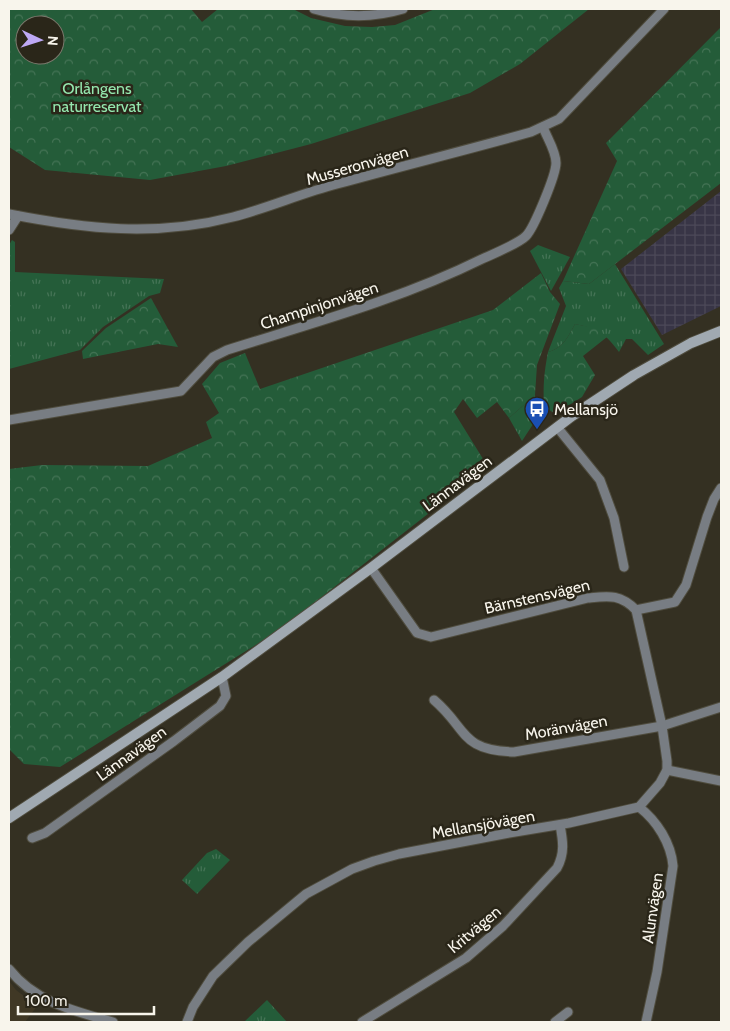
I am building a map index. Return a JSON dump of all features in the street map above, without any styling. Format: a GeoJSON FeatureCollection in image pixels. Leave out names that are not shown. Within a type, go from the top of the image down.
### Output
{"type":"FeatureCollection","features":[{"type":"Feature","properties":{"kind":"main road","name":"Lännavägen"},"geometry":{"type":"LineString","coordinates":[[9,818],[222,677],[371,568],[557,426],[634,375],[691,344],[721,332]]}},
{"type":"Feature","properties":{"kind":"street"},"geometry":{"type":"LineString","coordinates":[[314,9],[352,16],[387,14],[403,9]]}},
{"type":"Feature","properties":{"kind":"street","name":"Musseronvägen"},"geometry":{"type":"LineString","coordinates":[[13,215],[74,226],[133,230],[190,226],[241,215],[335,184],[462,152],[543,127],[559,119],[574,105],[664,9]]}},
{"type":"Feature","properties":{"kind":"street","name":"Champinjonvägen"},"geometry":{"type":"LineString","coordinates":[[9,420],[181,391],[213,357],[227,350],[404,293],[447,276],[525,237],[537,215],[554,173],[556,161],[543,127]]}},
{"type":"Feature","properties":{"kind":"street"},"geometry":{"type":"LineString","coordinates":[[9,230],[13,215]]}},
{"type":"Feature","properties":{"kind":"street"},"geometry":{"type":"LineString","coordinates":[[557,426],[600,480],[614,518],[624,567]]}},
{"type":"Feature","properties":{"kind":"street"},"geometry":{"type":"LineString","coordinates":[[639,807],[653,793],[667,770],[662,726],[636,610],[675,602],[686,586],[706,517],[721,488]]}},
{"type":"Feature","properties":{"kind":"street","name":"Bärnstensvägen"},"geometry":{"type":"LineString","coordinates":[[371,568],[417,633],[431,637],[588,598],[605,596],[622,598],[636,610]]}},
{"type":"Feature","properties":{"kind":"street","name":"Lännavägen"},"geometry":{"type":"LineString","coordinates":[[32,838],[45,833],[220,706],[226,696],[222,677]]}},
{"type":"Feature","properties":{"kind":"street","name":"Moränvägen"},"geometry":{"type":"LineString","coordinates":[[434,700],[448,712],[453,721],[471,741],[484,748],[514,752],[662,726],[721,707]]}},
{"type":"Feature","properties":{"kind":"street"},"geometry":{"type":"LineString","coordinates":[[667,770],[721,781]]}},
{"type":"Feature","properties":{"kind":"street","name":"Mellansjövägen"},"geometry":{"type":"LineString","coordinates":[[187,1022],[203,991],[223,966],[248,942],[306,894],[326,883],[367,864],[399,854],[560,825],[639,807]]}},
{"type":"Feature","properties":{"kind":"street","name":"Alunvägen"},"geometry":{"type":"LineString","coordinates":[[639,807],[650,816],[667,842],[672,855],[673,866],[657,972],[646,1022]]}},
{"type":"Feature","properties":{"kind":"street","name":"Kritvägen"},"geometry":{"type":"LineString","coordinates":[[362,1022],[466,958],[503,926],[562,859],[563,844],[560,825]]}},
{"type":"Feature","properties":{"kind":"street"},"geometry":{"type":"LineString","coordinates":[[9,969],[18,980],[49,1002],[68,1010],[113,1022]]}},
{"type":"Feature","properties":{"kind":"street"},"geometry":{"type":"LineString","coordinates":[[555,1022],[568,1012]]}},
{"type":"Feature","properties":{"kind":"shaded area"},"geometry":{"type":"Polygon","coordinates":[[[721,191],[721,306],[662,335],[621,269],[721,191]]]}},
{"type":"Feature","properties":{"kind":"shaded area"},"geometry":{"type":"Polygon","coordinates":[[[9,981],[16,990],[37,1006],[25,1022],[9,1022],[9,981]]]}},
{"type":"Feature","properties":{"kind":"green space","name":"Orlångens naturreservat"},"geometry":{"type":"Polygon","coordinates":[[[9,9],[191,9],[202,22],[218,9],[293,9],[311,18],[345,26],[372,27],[395,25],[435,9],[589,9],[520,64],[470,93],[311,144],[226,166],[150,180],[45,170],[9,147],[9,9]]]}},
{"type":"Feature","properties":{"kind":"green space"},"geometry":{"type":"Polygon","coordinates":[[[721,27],[721,183],[589,284],[563,281],[617,161],[606,143],[721,27]]]}},
{"type":"Feature","properties":{"kind":"green space"},"geometry":{"type":"Polygon","coordinates":[[[12,240],[15,242],[15,272],[164,279],[160,293],[149,296],[103,327],[80,350],[9,369],[9,245],[12,240]]]}},
{"type":"Feature","properties":{"kind":"green space"},"geometry":{"type":"Polygon","coordinates":[[[538,245],[570,257],[551,291],[530,251],[538,245]]]}},
{"type":"Feature","properties":{"kind":"green space"},"geometry":{"type":"Polygon","coordinates":[[[615,264],[664,344],[648,355],[632,339],[626,339],[619,352],[600,333],[575,324],[561,345],[548,352],[566,306],[559,288],[563,281],[589,284],[615,264]]]}},
{"type":"Feature","properties":{"kind":"green space"},"geometry":{"type":"Polygon","coordinates":[[[541,273],[550,292],[560,304],[537,365],[535,395],[509,418],[497,402],[477,418],[463,399],[454,412],[488,467],[278,631],[60,767],[24,764],[9,749],[9,469],[42,465],[148,466],[212,438],[206,422],[219,413],[202,384],[220,363],[245,353],[260,389],[493,310],[541,273]]]}},
{"type":"Feature","properties":{"kind":"green space"},"geometry":{"type":"Polygon","coordinates":[[[151,298],[178,347],[158,344],[83,359],[82,351],[106,328],[151,298]]]}},
{"type":"Feature","properties":{"kind":"green space"},"geometry":{"type":"Polygon","coordinates":[[[575,324],[595,328],[607,337],[583,356],[595,375],[582,397],[555,414],[544,406],[544,379],[548,352],[561,345],[575,324]]]}},
{"type":"Feature","properties":{"kind":"green space"},"geometry":{"type":"Polygon","coordinates":[[[535,395],[539,415],[522,441],[509,418],[535,395]]]}},
{"type":"Feature","properties":{"kind":"green space"},"geometry":{"type":"Polygon","coordinates":[[[216,849],[230,860],[197,894],[182,880],[207,853],[216,849]]]}},
{"type":"Feature","properties":{"kind":"green space"},"geometry":{"type":"Polygon","coordinates":[[[267,1000],[287,1022],[244,1022],[267,1000]]]}},
{"type":"Feature","properties":{"kind":"place","name":"Mellansjö"},"geometry":{"type":"Point","coordinates":[537,430]}}]}
